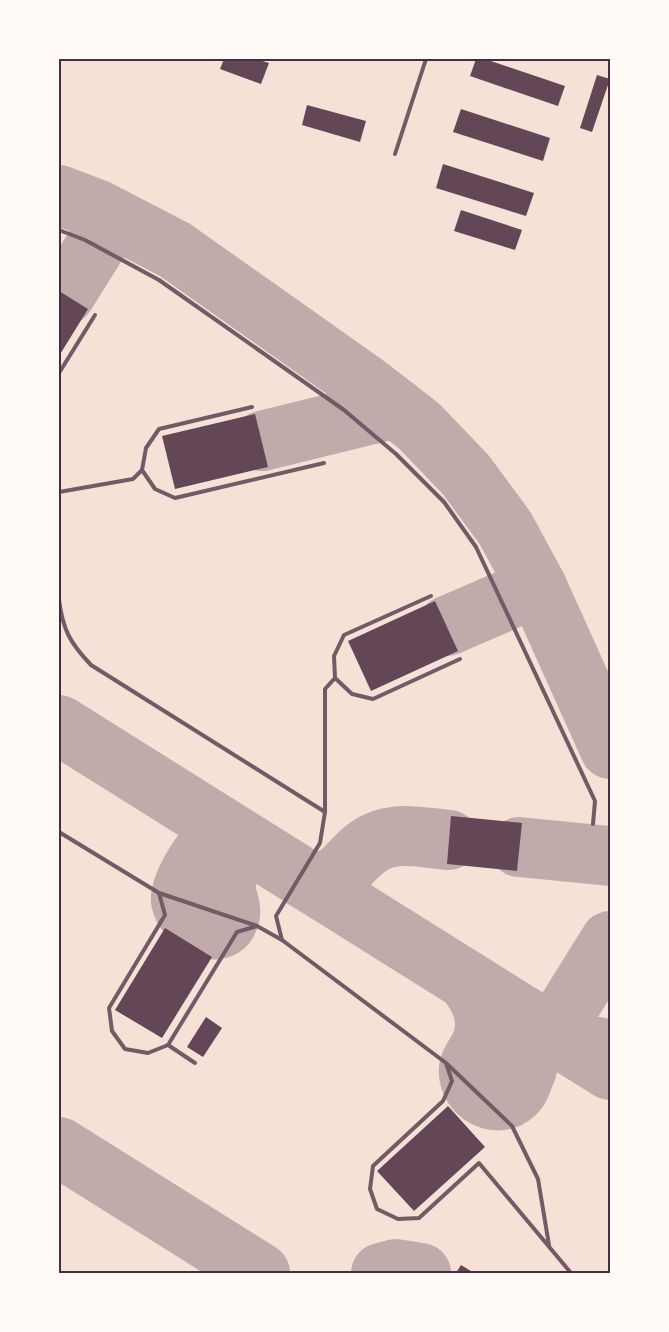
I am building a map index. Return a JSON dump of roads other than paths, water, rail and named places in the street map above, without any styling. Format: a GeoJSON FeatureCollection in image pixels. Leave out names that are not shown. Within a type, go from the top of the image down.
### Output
{"type":"FeatureCollection","features":[{"type":"Feature","properties":{"kind":"lane"},"geometry":{"type":"LineString","coordinates":[[395,154],[426,59]]}},
{"type":"Feature","properties":{"kind":"lane"},"geometry":{"type":"LineString","coordinates":[[59,230],[85,240],[159,280],[336,405],[396,454],[444,502],[476,547],[591,792],[595,801],[593,824]]}},
{"type":"Feature","properties":{"kind":"lane"},"geometry":{"type":"LineString","coordinates":[[59,372],[95,316]]}},
{"type":"Feature","properties":{"kind":"lane"},"geometry":{"type":"LineString","coordinates":[[59,492],[133,479],[142,470],[146,448],[159,430],[252,407]]}},
{"type":"Feature","properties":{"kind":"lane"},"geometry":{"type":"LineString","coordinates":[[142,470],[155,489],[175,498],[324,463]]}},
{"type":"Feature","properties":{"kind":"lane"},"geometry":{"type":"LineString","coordinates":[[282,940],[276,916],[320,843],[325,812],[325,690],[335,678],[334,656],[344,635],[431,596]]}},
{"type":"Feature","properties":{"kind":"lane"},"geometry":{"type":"LineString","coordinates":[[59,600],[61,618],[73,645],[92,665],[325,812]]}},
{"type":"Feature","properties":{"kind":"lane"},"geometry":{"type":"LineString","coordinates":[[335,678],[352,694],[373,699],[460,659]]}},
{"type":"Feature","properties":{"kind":"lane"},"geometry":{"type":"LineString","coordinates":[[59,832],[158,893],[257,926],[282,940],[446,1062],[512,1126],[538,1179],[549,1247]]}},
{"type":"Feature","properties":{"kind":"lane"},"geometry":{"type":"LineString","coordinates":[[158,893],[165,915],[109,1008],[112,1031],[125,1049],[148,1053],[168,1045],[237,932],[257,926]]}},
{"type":"Feature","properties":{"kind":"lane"},"geometry":{"type":"LineString","coordinates":[[168,1045],[195,1063]]}},
{"type":"Feature","properties":{"kind":"lane"},"geometry":{"type":"LineString","coordinates":[[446,1062],[452,1081],[443,1101],[372,1166],[370,1189],[377,1209],[398,1220],[419,1218],[479,1164],[571,1273]]}}]}
